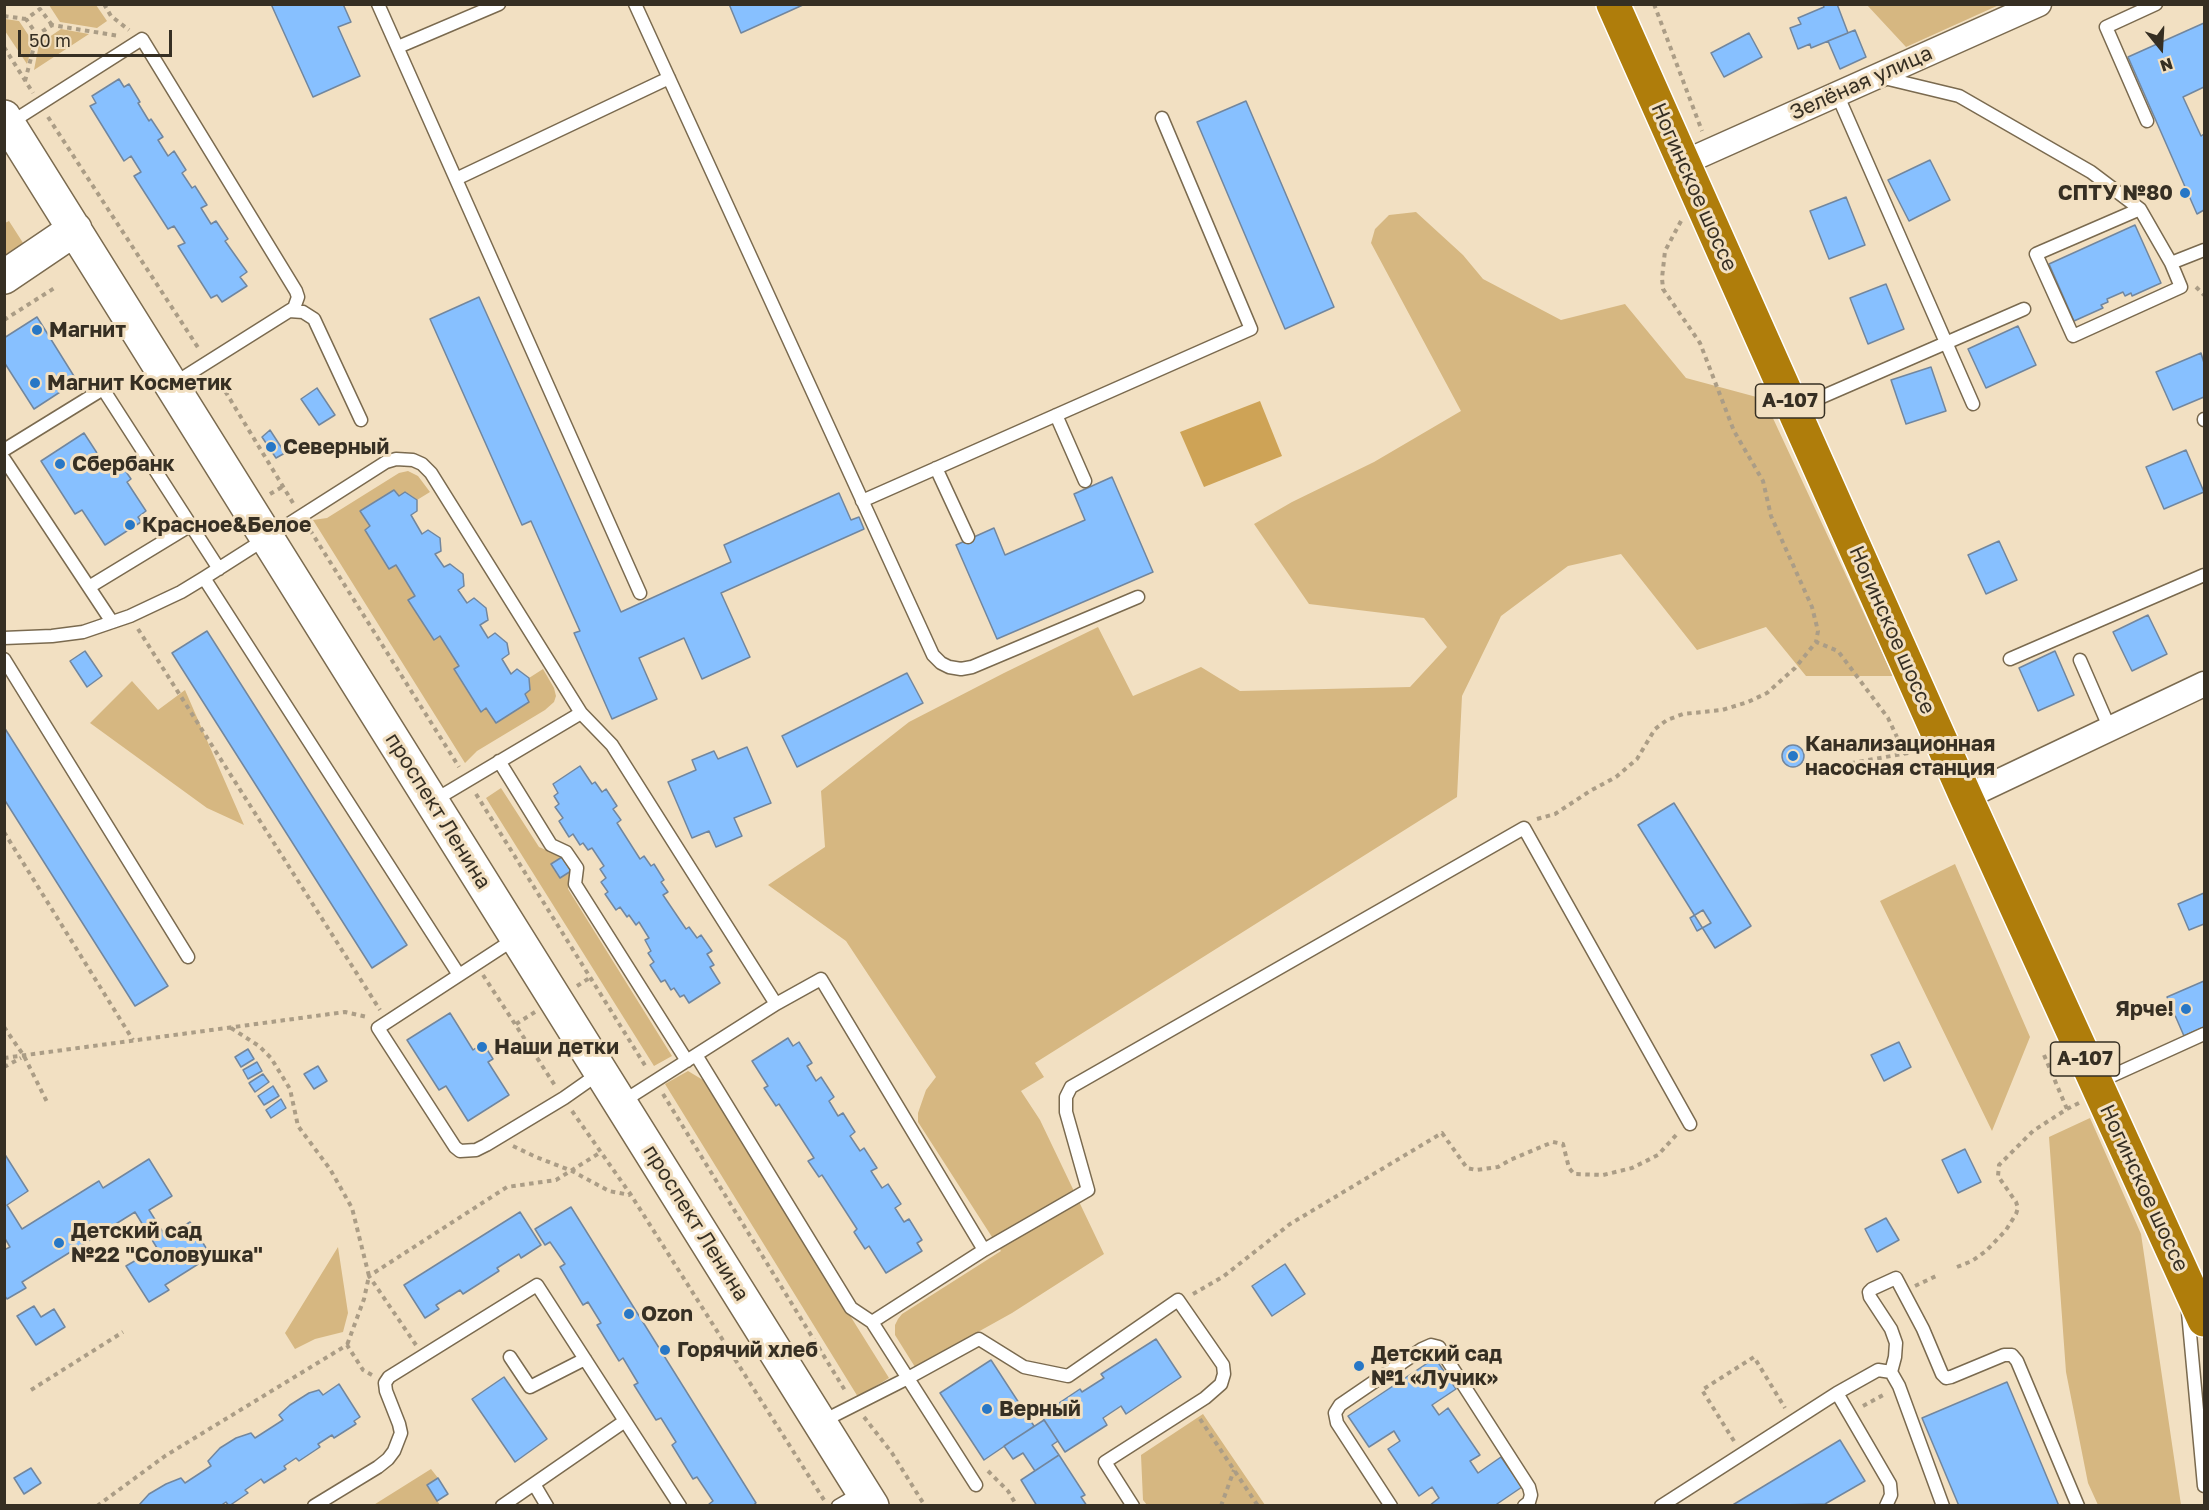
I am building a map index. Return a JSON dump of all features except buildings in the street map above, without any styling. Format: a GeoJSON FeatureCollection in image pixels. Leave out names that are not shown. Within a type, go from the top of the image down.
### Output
{"type":"FeatureCollection","features":[{"type":"Feature","properties":{"kind":"highway","name":"Ногинское шоссе"},"geometry":{"type":"LineString","coordinates":[[1613,4],[1696,169],[1794,409],[1943,746],[2205,1320]]}},
{"type":"Feature","properties":{"kind":"main road","name":"проспект Ленина"},"geometry":{"type":"LineString","coordinates":[[7,121],[820,1422],[857,1501]]}},
{"type":"Feature","properties":{"kind":"main road"},"geometry":{"type":"LineString","coordinates":[[4,277],[75,229]]}},
{"type":"Feature","properties":{"kind":"street","name":"Зелёная улица"},"geometry":{"type":"LineString","coordinates":[[1696,169],[1837,94],[2039,4]]}},
{"type":"Feature","properties":{"kind":"street"},"geometry":{"type":"LineString","coordinates":[[1966,797],[2205,684]]}},
{"type":"Feature","properties":{"kind":"lane"},"geometry":{"type":"LineString","coordinates":[[378,4],[640,593]]}},
{"type":"Feature","properties":{"kind":"lane"},"geometry":{"type":"LineString","coordinates":[[398,47],[499,4]]}},
{"type":"Feature","properties":{"kind":"lane"},"geometry":{"type":"LineString","coordinates":[[635,4],[933,655],[940,663],[949,667],[961,669],[981,664],[1138,597]]}},
{"type":"Feature","properties":{"kind":"lane"},"geometry":{"type":"LineString","coordinates":[[2147,121],[2106,27],[2156,4]]}},
{"type":"Feature","properties":{"kind":"lane"},"geometry":{"type":"LineString","coordinates":[[7,121],[142,39],[296,291],[297,303],[289,312],[171,385]]}},
{"type":"Feature","properties":{"kind":"lane"},"geometry":{"type":"LineString","coordinates":[[1876,76],[1959,96],[2091,172],[2140,209],[2171,263],[2181,287],[2073,336],[2036,254],[2140,209]]}},
{"type":"Feature","properties":{"kind":"lane"},"geometry":{"type":"LineString","coordinates":[[456,179],[669,78]]}},
{"type":"Feature","properties":{"kind":"lane"},"geometry":{"type":"LineString","coordinates":[[1837,94],[1973,404]]}},
{"type":"Feature","properties":{"kind":"lane"},"geometry":{"type":"LineString","coordinates":[[862,501],[1251,329],[1162,118]]}},
{"type":"Feature","properties":{"kind":"lane"},"geometry":{"type":"LineString","coordinates":[[2171,263],[2205,250]]}},
{"type":"Feature","properties":{"kind":"lane"},"geometry":{"type":"LineString","coordinates":[[1794,409],[2024,309]]}},
{"type":"Feature","properties":{"kind":"lane"},"geometry":{"type":"LineString","coordinates":[[289,312],[303,312],[314,319],[361,420]]}},
{"type":"Feature","properties":{"kind":"lane"},"geometry":{"type":"LineString","coordinates":[[4,450],[103,389],[219,569]]}},
{"type":"Feature","properties":{"kind":"lane"},"geometry":{"type":"LineString","coordinates":[[1056,415],[1085,481]]}},
{"type":"Feature","properties":{"kind":"lane"},"geometry":{"type":"LineString","coordinates":[[4,459],[112,622]]}},
{"type":"Feature","properties":{"kind":"lane"},"geometry":{"type":"LineString","coordinates":[[4,638],[83,632],[130,616],[181,592],[386,462],[404,459],[422,464],[430,473],[581,713],[620,756],[776,1004]]}},
{"type":"Feature","properties":{"kind":"lane"},"geometry":{"type":"LineString","coordinates":[[936,468],[968,537]]}},
{"type":"Feature","properties":{"kind":"lane"},"geometry":{"type":"LineString","coordinates":[[89,587],[191,525]]}},
{"type":"Feature","properties":{"kind":"lane"},"geometry":{"type":"LineString","coordinates":[[2010,659],[2205,575]]}},
{"type":"Feature","properties":{"kind":"lane"},"geometry":{"type":"LineString","coordinates":[[204,578],[459,975]]}},
{"type":"Feature","properties":{"kind":"lane"},"geometry":{"type":"LineString","coordinates":[[4,659],[188,957]]}},
{"type":"Feature","properties":{"kind":"lane"},"geometry":{"type":"LineString","coordinates":[[2080,660],[2110,729]]}},
{"type":"Feature","properties":{"kind":"lane"},"geometry":{"type":"LineString","coordinates":[[432,801],[581,713]]}},
{"type":"Feature","properties":{"kind":"lane"},"geometry":{"type":"LineString","coordinates":[[499,761],[551,845],[566,852],[577,868],[575,884],[692,1058],[851,1308],[872,1322],[976,1485]]}},
{"type":"Feature","properties":{"kind":"lane"},"geometry":{"type":"LineString","coordinates":[[872,1322],[984,1250],[1088,1190],[1066,1112],[1066,1097],[1071,1087],[1524,828],[1690,1124]]}},
{"type":"Feature","properties":{"kind":"lane"},"geometry":{"type":"LineString","coordinates":[[518,938],[378,1028],[455,1147],[460,1151],[476,1150],[564,1098],[601,1072]]}},
{"type":"Feature","properties":{"kind":"lane"},"geometry":{"type":"LineString","coordinates":[[621,1102],[776,1004],[821,979],[984,1250]]}},
{"type":"Feature","properties":{"kind":"lane"},"geometry":{"type":"LineString","coordinates":[[2098,1089],[2205,1034]]}},
{"type":"Feature","properties":{"kind":"lane"},"geometry":{"type":"LineString","coordinates":[[2185,1275],[2205,1486]]}},
{"type":"Feature","properties":{"kind":"lane"},"geometry":{"type":"LineString","coordinates":[[1943,1506],[1899,1386],[1891,1372],[1896,1343],[1891,1329],[1870,1297],[1869,1292],[1872,1289],[1896,1278],[1946,1378],[2004,1355],[2012,1355],[2017,1361],[2078,1506]]}},
{"type":"Feature","properties":{"kind":"lane"},"geometry":{"type":"LineString","coordinates":[[314,1506],[378,1467],[394,1452],[401,1433],[386,1391],[385,1383],[389,1377],[537,1285],[680,1506]]}},
{"type":"Feature","properties":{"kind":"lane"},"geometry":{"type":"LineString","coordinates":[[820,1422],[979,1339],[1024,1367],[1068,1376],[1178,1300],[1224,1369],[1221,1384],[1191,1407],[1105,1462],[1133,1506]]}},
{"type":"Feature","properties":{"kind":"lane"},"geometry":{"type":"LineString","coordinates":[[1391,1506],[1337,1423],[1335,1413],[1340,1405],[1431,1345],[1439,1347],[1529,1487],[1531,1495],[1529,1502],[1524,1506]]}},
{"type":"Feature","properties":{"kind":"lane"},"geometry":{"type":"LineString","coordinates":[[510,1357],[530,1387],[585,1359]]}},
{"type":"Feature","properties":{"kind":"lane"},"geometry":{"type":"LineString","coordinates":[[1661,1506],[1837,1393],[1878,1370],[1891,1372]]}},
{"type":"Feature","properties":{"kind":"lane"},"geometry":{"type":"LineString","coordinates":[[1837,1393],[1890,1484],[1892,1495],[1886,1506]]}},
{"type":"Feature","properties":{"kind":"lane"},"geometry":{"type":"LineString","coordinates":[[502,1506],[625,1421]]}},
{"type":"Feature","properties":{"kind":"lane"},"geometry":{"type":"LineString","coordinates":[[534,1484],[547,1506]]}},
{"type":"Feature","properties":{"kind":"path"},"geometry":{"type":"LineString","coordinates":[[104,4],[111,16],[142,39]]}},
{"type":"Feature","properties":{"kind":"path"},"geometry":{"type":"LineString","coordinates":[[1524,828],[1536,819],[1555,814],[1616,777],[1637,759],[1655,729],[1667,720],[1683,714],[1722,711],[1767,693],[1790,673],[1816,642],[1818,631],[1812,608],[1771,516],[1764,481],[1734,431],[1700,343],[1663,289],[1665,251],[1696,169],[1654,4]]}},
{"type":"Feature","properties":{"kind":"path"},"geometry":{"type":"LineString","coordinates":[[4,16],[26,19],[41,7],[52,25]]}},
{"type":"Feature","properties":{"kind":"path"},"geometry":{"type":"LineString","coordinates":[[26,19],[37,35]]}},
{"type":"Feature","properties":{"kind":"path"},"geometry":{"type":"LineString","coordinates":[[25,81],[37,35],[52,25],[142,39]]}},
{"type":"Feature","properties":{"kind":"path"},"geometry":{"type":"LineString","coordinates":[[4,320],[56,286]]}},
{"type":"Feature","properties":{"kind":"path"},"geometry":{"type":"LineString","coordinates":[[130,616],[387,1022]]}},
{"type":"Feature","properties":{"kind":"path"},"geometry":{"type":"LineString","coordinates":[[1816,642],[1838,651],[1888,717],[1905,754]]}},
{"type":"Feature","properties":{"kind":"path"},"geometry":{"type":"LineString","coordinates":[[1824,768],[1943,746]]}},
{"type":"Feature","properties":{"kind":"path"},"geometry":{"type":"LineString","coordinates":[[4,832],[133,1040]]}},
{"type":"Feature","properties":{"kind":"path"},"geometry":{"type":"LineString","coordinates":[[476,964],[631,1195],[822,1497]]}},
{"type":"Feature","properties":{"kind":"path"},"geometry":{"type":"LineString","coordinates":[[4,1058],[345,1012],[387,1022]]}},
{"type":"Feature","properties":{"kind":"path"},"geometry":{"type":"LineString","coordinates":[[4,1027],[24,1056],[48,1104]]}},
{"type":"Feature","properties":{"kind":"path"},"geometry":{"type":"LineString","coordinates":[[230,1027],[259,1046],[271,1058],[290,1089],[298,1126],[330,1169],[352,1208],[369,1276],[423,1356]]}},
{"type":"Feature","properties":{"kind":"path"},"geometry":{"type":"LineString","coordinates":[[2044,1055],[2067,1109]]}},
{"type":"Feature","properties":{"kind":"path"},"geometry":{"type":"LineString","coordinates":[[4,1067],[24,1056]]}},
{"type":"Feature","properties":{"kind":"path"},"geometry":{"type":"LineString","coordinates":[[1957,1267],[1972,1261],[1986,1251],[2006,1230],[2016,1214],[2018,1208],[2016,1202],[1998,1176],[1999,1165],[2033,1131],[2098,1089]]}},
{"type":"Feature","properties":{"kind":"path"},"geometry":{"type":"LineString","coordinates":[[1178,1300],[1224,1276],[1290,1224],[1442,1133],[1467,1168],[1476,1170],[1498,1167],[1553,1142],[1563,1144],[1569,1168],[1574,1174],[1604,1175],[1632,1168],[1658,1155],[1677,1134],[1690,1124]]}},
{"type":"Feature","properties":{"kind":"path"},"geometry":{"type":"LineString","coordinates":[[497,1138],[572,1171],[609,1191],[631,1195]]}},
{"type":"Feature","properties":{"kind":"path"},"geometry":{"type":"LineString","coordinates":[[97,1506],[165,1456],[347,1344],[364,1299],[369,1276],[507,1186],[556,1180],[601,1152]]}},
{"type":"Feature","properties":{"kind":"path"},"geometry":{"type":"LineString","coordinates":[[1910,1288],[1936,1276]]}},
{"type":"Feature","properties":{"kind":"path"},"geometry":{"type":"LineString","coordinates":[[31,1390],[123,1332]]}},
{"type":"Feature","properties":{"kind":"path"},"geometry":{"type":"LineString","coordinates":[[347,1344],[363,1371],[385,1383]]}},
{"type":"Feature","properties":{"kind":"path"},"geometry":{"type":"LineString","coordinates":[[1742,1454],[1702,1390],[1754,1357],[1794,1421]]}},
{"type":"Feature","properties":{"kind":"path"},"geometry":{"type":"LineString","coordinates":[[1849,1413],[1886,1393]]}},
{"type":"Feature","properties":{"kind":"path"},"geometry":{"type":"LineString","coordinates":[[1191,1407],[1258,1506]]}},
{"type":"Feature","properties":{"kind":"path"},"geometry":{"type":"LineString","coordinates":[[1221,1506],[1234,1470]]}},
{"type":"Feature","properties":{"kind":"shaded area"},"geometry":{"type":"Polygon","coordinates":[[[49,5],[96,5],[107,21],[97,28],[60,22],[49,5]]]}},
{"type":"Feature","properties":{"kind":"shaded area"},"geometry":{"type":"Polygon","coordinates":[[[1867,5],[1999,5],[1906,47],[1867,5]]]}},
{"type":"Feature","properties":{"kind":"shaded area"},"geometry":{"type":"Polygon","coordinates":[[[5,19],[19,21],[33,42],[27,64],[5,31],[5,19]]]}},
{"type":"Feature","properties":{"kind":"shaded area"},"geometry":{"type":"Polygon","coordinates":[[[61,29],[89,34],[34,70],[39,44],[61,29]]]}},
{"type":"Feature","properties":{"kind":"shaded area"},"geometry":{"type":"Polygon","coordinates":[[[1416,212],[1463,255],[1483,279],[1561,320],[1625,304],[1686,378],[1764,399],[1893,676],[1806,676],[1766,627],[1697,650],[1621,554],[1568,566],[1501,616],[1462,696],[1457,797],[1035,1063],[1044,1077],[1021,1091],[1040,1120],[1104,1254],[1012,1313],[915,1367],[895,1335],[895,1325],[898,1319],[902,1314],[1001,1251],[918,1122],[918,1113],[926,1090],[936,1077],[846,941],[768,885],[825,847],[821,791],[909,722],[1098,627],[1133,696],[1201,667],[1240,691],[1410,687],[1447,647],[1424,618],[1309,604],[1254,524],[1292,502],[1374,462],[1461,411],[1371,243],[1375,229],[1389,215],[1416,212]]]}},
{"type":"Feature","properties":{"kind":"shaded area"},"geometry":{"type":"Polygon","coordinates":[[[9,221],[25,246],[6,258],[5,223],[9,221]]]}},
{"type":"Feature","properties":{"kind":"shaded area"},"geometry":{"type":"Polygon","coordinates":[[[1260,401],[1282,456],[1204,487],[1180,432],[1260,401]]]}},
{"type":"Feature","properties":{"kind":"shaded area"},"geometry":{"type":"Polygon","coordinates":[[[408,471],[418,476],[430,492],[417,500],[406,492],[399,496],[394,490],[361,511],[370,526],[365,530],[389,569],[396,565],[415,596],[409,600],[434,640],[440,636],[459,666],[454,670],[480,711],[486,708],[496,723],[529,702],[525,694],[530,690],[529,678],[543,669],[556,696],[554,702],[545,710],[477,751],[465,763],[313,520],[327,518],[399,473],[408,471]]]}},
{"type":"Feature","properties":{"kind":"shaded area"},"geometry":{"type":"Polygon","coordinates":[[[132,681],[158,710],[185,690],[244,825],[207,808],[90,723],[132,681]]]}},
{"type":"Feature","properties":{"kind":"shaded area"},"geometry":{"type":"Polygon","coordinates":[[[501,788],[539,847],[562,857],[551,865],[560,878],[571,871],[568,889],[672,1056],[654,1066],[486,798],[501,788]]]}},
{"type":"Feature","properties":{"kind":"shaded area"},"geometry":{"type":"Polygon","coordinates":[[[1955,864],[2030,1037],[1992,1131],[1880,901],[1955,864]]]}},
{"type":"Feature","properties":{"kind":"shaded area"},"geometry":{"type":"Polygon","coordinates":[[[688,1071],[703,1080],[889,1378],[858,1397],[665,1084],[688,1071]]]}},
{"type":"Feature","properties":{"kind":"shaded area"},"geometry":{"type":"Polygon","coordinates":[[[2090,1118],[2141,1234],[2181,1505],[2098,1505],[2088,1483],[2066,1372],[2049,1137],[2090,1118]]]}},
{"type":"Feature","properties":{"kind":"shaded area"},"geometry":{"type":"Polygon","coordinates":[[[338,1247],[348,1313],[343,1332],[315,1339],[295,1349],[285,1333],[338,1247]]]}},
{"type":"Feature","properties":{"kind":"shaded area"},"geometry":{"type":"Polygon","coordinates":[[[1203,1414],[1265,1505],[1147,1505],[1143,1500],[1141,1455],[1203,1414]]]}},
{"type":"Feature","properties":{"kind":"shaded area"},"geometry":{"type":"Polygon","coordinates":[[[431,1469],[438,1478],[427,1486],[440,1505],[372,1506],[431,1469]]]}},
{"type":"Feature","properties":{"kind":"place","name":"СПТУ №80"},"geometry":{"type":"Point","coordinates":[2185,193]}},
{"type":"Feature","properties":{"kind":"place","name":"Магнит"},"geometry":{"type":"Point","coordinates":[37,330]}},
{"type":"Feature","properties":{"kind":"place","name":"Магнит Косметик"},"geometry":{"type":"Point","coordinates":[35,383]}},
{"type":"Feature","properties":{"kind":"place","name":"Северный"},"geometry":{"type":"Point","coordinates":[271,447]}},
{"type":"Feature","properties":{"kind":"place","name":"Сбербанк"},"geometry":{"type":"Point","coordinates":[60,464]}},
{"type":"Feature","properties":{"kind":"place","name":"Красное&Белое"},"geometry":{"type":"Point","coordinates":[130,525]}},
{"type":"Feature","properties":{"kind":"place","name":"Канализационная насосная станция"},"geometry":{"type":"Point","coordinates":[1793,756]}},
{"type":"Feature","properties":{"kind":"place","name":"Ярче!"},"geometry":{"type":"Point","coordinates":[2186,1009]}},
{"type":"Feature","properties":{"kind":"place","name":"Наши детки"},"geometry":{"type":"Point","coordinates":[482,1047]}},
{"type":"Feature","properties":{"kind":"place","name":"Детский сад №22 \"Соловушка\""},"geometry":{"type":"Point","coordinates":[59,1243]}},
{"type":"Feature","properties":{"kind":"place","name":"Ozon"},"geometry":{"type":"Point","coordinates":[629,1314]}},
{"type":"Feature","properties":{"kind":"place","name":"Горячий хлеб"},"geometry":{"type":"Point","coordinates":[665,1350]}},
{"type":"Feature","properties":{"kind":"place","name":"Детский сад №1 «Лучик»"},"geometry":{"type":"Point","coordinates":[1359,1366]}},
{"type":"Feature","properties":{"kind":"place","name":"Верный"},"geometry":{"type":"Point","coordinates":[987,1409]}}]}
